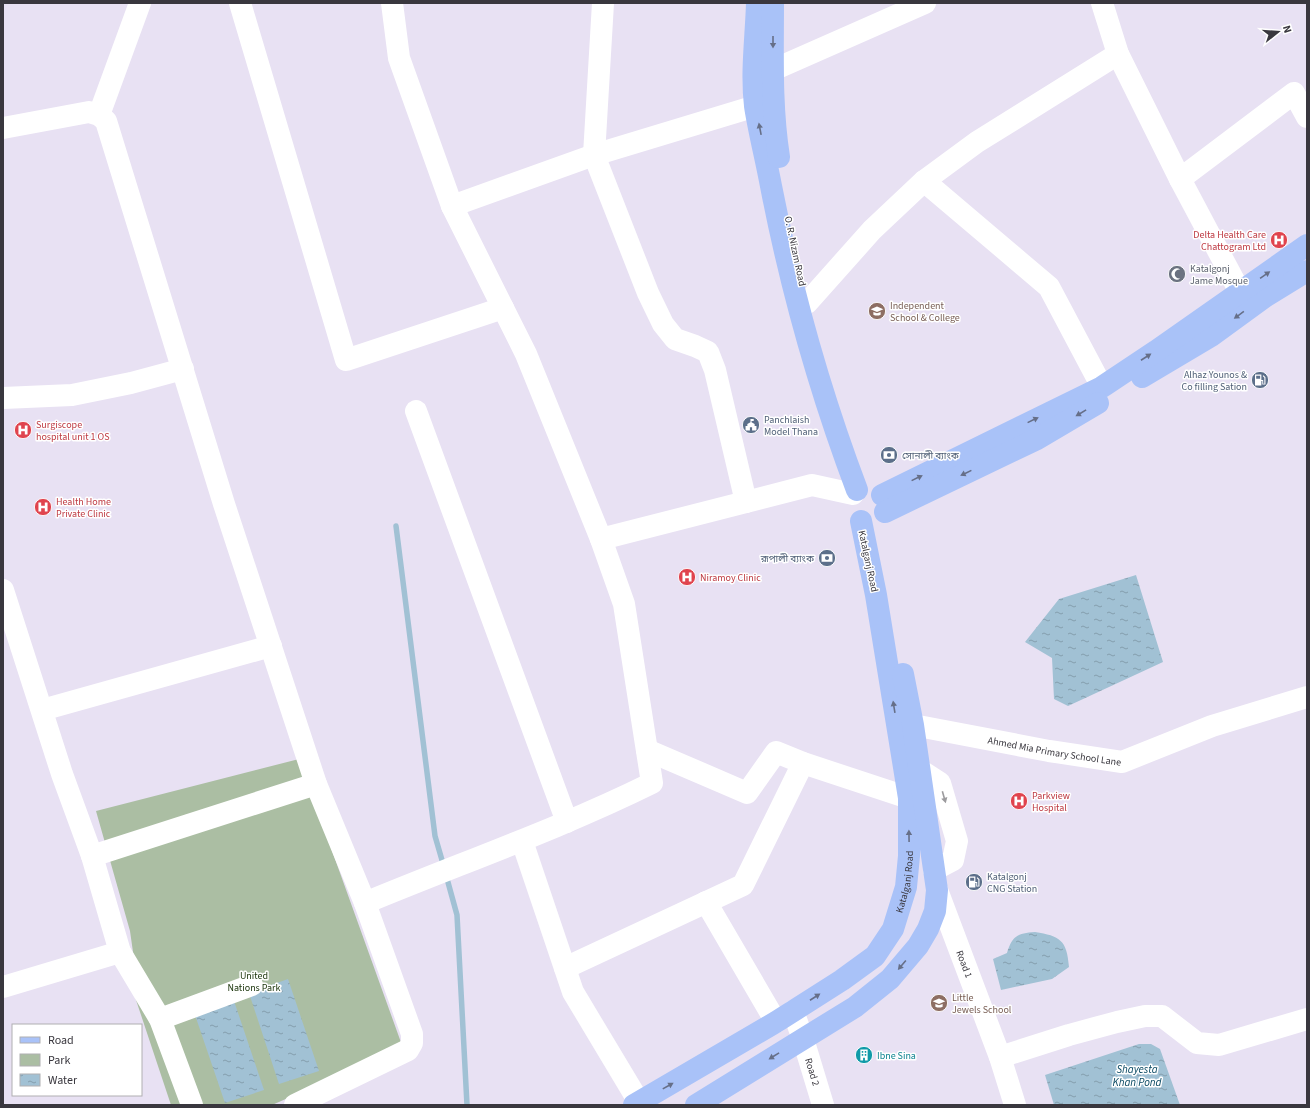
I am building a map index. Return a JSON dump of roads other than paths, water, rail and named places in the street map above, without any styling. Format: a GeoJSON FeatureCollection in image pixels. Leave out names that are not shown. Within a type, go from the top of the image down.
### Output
{"type":"FeatureCollection","features":[{"type":"Feature","properties":{"kind":"main road"},"geometry":{"type":"LineString","coordinates":[[757,3],[754,80],[764,103],[780,234],[807,339],[835,430],[869,503]]}},
{"type":"Feature","properties":{"kind":"main road","name":"O. R. Nizam Road"},"geometry":{"type":"LineString","coordinates":[[773,3],[773,70],[764,103],[776,139],[792,236],[808,303],[852,451],[866,479],[869,503]]}},
{"type":"Feature","properties":{"kind":"main road"},"geometry":{"type":"LineString","coordinates":[[869,503],[1102,387],[1307,245]]}},
{"type":"Feature","properties":{"kind":"main road"},"geometry":{"type":"LineString","coordinates":[[869,503],[1037,439],[1211,336],[1266,296],[1307,271]]}},
{"type":"Feature","properties":{"kind":"main road","name":"Katalganj Road"},"geometry":{"type":"LineString","coordinates":[[696,1105],[855,1008],[890,979],[918,946],[928,929],[935,911],[936,880],[913,725],[869,503]]}},
{"type":"Feature","properties":{"kind":"main road","name":"Katalganj Road"},"geometry":{"type":"LineString","coordinates":[[636,1104],[705,1065],[784,1017],[875,956],[893,929],[906,887],[909,856],[909,798],[876,595],[869,503]]}},
{"type":"Feature","properties":{"kind":"main road"},"geometry":{"type":"LineString","coordinates":[[893,929],[918,946]]}},
{"type":"Feature","properties":{"kind":"street"},"geometry":{"type":"LineString","coordinates":[[99,115],[140,3]]}},
{"type":"Feature","properties":{"kind":"street"},"geometry":{"type":"LineString","coordinates":[[240,3],[346,360],[503,308]]}},
{"type":"Feature","properties":{"kind":"street"},"geometry":{"type":"LineString","coordinates":[[365,903],[522,841],[622,798],[652,783],[624,604],[601,539],[526,354],[452,206],[399,58],[392,3]]}},
{"type":"Feature","properties":{"kind":"street"},"geometry":{"type":"LineString","coordinates":[[603,3],[594,155],[648,293],[663,324],[675,339],[708,352],[714,370],[746,502]]}},
{"type":"Feature","properties":{"kind":"street"},"geometry":{"type":"LineString","coordinates":[[773,70],[925,3]]}},
{"type":"Feature","properties":{"kind":"street"},"geometry":{"type":"LineString","coordinates":[[1102,3],[1118,54],[1180,179],[1240,292]]}},
{"type":"Feature","properties":{"kind":"street"},"geometry":{"type":"LineString","coordinates":[[808,303],[872,230],[924,181],[977,142],[1118,54]]}},
{"type":"Feature","properties":{"kind":"street"},"geometry":{"type":"LineString","coordinates":[[1180,179],[1300,89],[1307,117]]}},
{"type":"Feature","properties":{"kind":"street"},"geometry":{"type":"LineString","coordinates":[[452,206],[594,155],[764,103]]}},
{"type":"Feature","properties":{"kind":"street"},"geometry":{"type":"LineString","coordinates":[[3,128],[89,112],[99,115],[106,121],[224,504],[316,784],[365,903],[412,1034],[412,1043],[408,1050],[298,1104]]}},
{"type":"Feature","properties":{"kind":"street"},"geometry":{"type":"LineString","coordinates":[[924,181],[1050,287],[1102,387]]}},
{"type":"Feature","properties":{"kind":"street"},"geometry":{"type":"LineString","coordinates":[[3,398],[72,395],[132,383],[183,369]]}},
{"type":"Feature","properties":{"kind":"street"},"geometry":{"type":"LineString","coordinates":[[416,411],[567,822]]}},
{"type":"Feature","properties":{"kind":"street"},"geometry":{"type":"LineString","coordinates":[[601,539],[812,485],[869,503]]}},
{"type":"Feature","properties":{"kind":"street"},"geometry":{"type":"LineString","coordinates":[[3,590],[62,774],[92,856],[120,952],[160,1019],[192,1105]]}},
{"type":"Feature","properties":{"kind":"street"},"geometry":{"type":"LineString","coordinates":[[42,710],[271,646]]}},
{"type":"Feature","properties":{"kind":"street","name":"Ahmed Mia Primary School Lane"},"geometry":{"type":"LineString","coordinates":[[913,725],[1049,751],[1122,762],[1212,726],[1307,697]]}},
{"type":"Feature","properties":{"kind":"street"},"geometry":{"type":"LineString","coordinates":[[647,750],[747,793],[776,752],[803,763],[909,798]]}},
{"type":"Feature","properties":{"kind":"street"},"geometry":{"type":"LineString","coordinates":[[565,968],[743,885],[803,763]]}},
{"type":"Feature","properties":{"kind":"street"},"geometry":{"type":"LineString","coordinates":[[92,856],[316,784]]}},
{"type":"Feature","properties":{"kind":"street"},"geometry":{"type":"LineString","coordinates":[[522,841],[573,992],[636,1104]]}},
{"type":"Feature","properties":{"kind":"street","name":"Road 1"},"geometry":{"type":"LineString","coordinates":[[936,880],[1000,1058],[1015,1105]]}},
{"type":"Feature","properties":{"kind":"street","name":"Road 2"},"geometry":{"type":"LineString","coordinates":[[706,902],[784,1017],[802,1039],[823,1105]]}},
{"type":"Feature","properties":{"kind":"street"},"geometry":{"type":"LineString","coordinates":[[3,987],[120,952]]}},
{"type":"Feature","properties":{"kind":"street"},"geometry":{"type":"LineString","coordinates":[[160,1019],[252,985]]}},
{"type":"Feature","properties":{"kind":"street"},"geometry":{"type":"LineString","coordinates":[[1000,1058],[1069,1035],[1146,1016],[1162,1016],[1197,1043],[1218,1045],[1307,1019]]}},
{"type":"Feature","properties":{"kind":"water"},"geometry":{"type":"Polygon","coordinates":[[[1136,575],[1163,662],[1068,706],[1054,699],[1052,658],[1025,642],[1059,599],[1136,575]]]}},
{"type":"Feature","properties":{"kind":"water"},"geometry":{"type":"Polygon","coordinates":[[[1035,932],[1051,935],[1061,941],[1066,951],[1069,967],[1052,979],[1001,990],[993,959],[1007,953],[1016,936],[1024,933],[1035,932]]]}},
{"type":"Feature","properties":{"kind":"water"},"geometry":{"type":"Polygon","coordinates":[[[288,979],[319,1071],[279,1084],[249,993],[288,979]]]}},
{"type":"Feature","properties":{"kind":"water"},"geometry":{"type":"Polygon","coordinates":[[[233,998],[264,1090],[225,1103],[194,1012],[233,998]]]}},
{"type":"Feature","properties":{"kind":"water","name":"Shayesta Khan Pond"},"geometry":{"type":"Polygon","coordinates":[[[1139,1044],[1151,1044],[1160,1049],[1180,1105],[1054,1105],[1045,1075],[1139,1044]]]}},
{"type":"Feature","properties":{"kind":"waterway"},"geometry":{"type":"LineString","coordinates":[[396,526],[435,836],[444,867]]}},
{"type":"Feature","properties":{"kind":"waterway"},"geometry":{"type":"LineString","coordinates":[[446,875],[457,915],[467,1105]]}},
{"type":"Feature","properties":{"kind":"place","name":"Delta Health Care Chattogram Ltd"},"geometry":{"type":"Point","coordinates":[1279,240]}},
{"type":"Feature","properties":{"kind":"place","name":"Katalgonj Jame Mosque"},"geometry":{"type":"Point","coordinates":[1177,274]}},
{"type":"Feature","properties":{"kind":"place","name":"Independent School & College"},"geometry":{"type":"Point","coordinates":[877,311]}},
{"type":"Feature","properties":{"kind":"place","name":"Alhaz Younos & Co filling Sation"},"geometry":{"type":"Point","coordinates":[1260,380]}},
{"type":"Feature","properties":{"kind":"place","name":"Panchlaish Model Thana"},"geometry":{"type":"Point","coordinates":[751,425]}},
{"type":"Feature","properties":{"kind":"place","name":"Surgiscope hospital unit 1 OS"},"geometry":{"type":"Point","coordinates":[23,430]}},
{"type":"Feature","properties":{"kind":"place","name":"সোনালী ব্যাংক"},"geometry":{"type":"Point","coordinates":[889,455]}},
{"type":"Feature","properties":{"kind":"place","name":"Health Home Private Clinic"},"geometry":{"type":"Point","coordinates":[43,507]}},
{"type":"Feature","properties":{"kind":"place","name":"রূপালী ব্যাংক"},"geometry":{"type":"Point","coordinates":[827,558]}},
{"type":"Feature","properties":{"kind":"place","name":"Niramoy Clinic"},"geometry":{"type":"Point","coordinates":[687,577]}},
{"type":"Feature","properties":{"kind":"place","name":"Parkview Hospital"},"geometry":{"type":"Point","coordinates":[1019,801]}},
{"type":"Feature","properties":{"kind":"place","name":"Katalgonj CNG Station"},"geometry":{"type":"Point","coordinates":[974,882]}},
{"type":"Feature","properties":{"kind":"place","name":"Little Jewels School"},"geometry":{"type":"Point","coordinates":[939,1003]}},
{"type":"Feature","properties":{"kind":"place","name":"Ibne Sina"},"geometry":{"type":"Point","coordinates":[864,1055]}},
{"type":"Feature","properties":{"kind":"park label","name":"United Nations Park"},"geometry":{"type":"Point","coordinates":[254,980]}}]}
